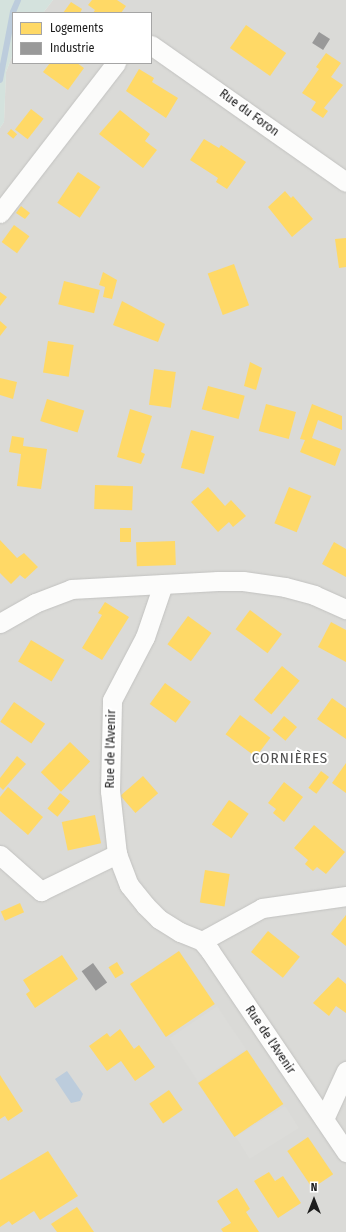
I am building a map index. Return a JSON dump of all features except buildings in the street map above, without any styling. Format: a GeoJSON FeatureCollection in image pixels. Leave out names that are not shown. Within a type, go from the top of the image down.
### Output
{"type":"FeatureCollection","features":[{"type":"Feature","properties":{"kind":"street","name":"Rue du Foron"},"geometry":{"type":"LineString","coordinates":[[152,46],[346,182]]}},
{"type":"Feature","properties":{"kind":"street"},"geometry":{"type":"LineString","coordinates":[[0,213],[115,64]]}},
{"type":"Feature","properties":{"kind":"street"},"geometry":{"type":"LineString","coordinates":[[0,622],[35,603],[70,589],[163,584],[243,581],[263,583],[314,595],[346,609]]}},
{"type":"Feature","properties":{"kind":"street","name":"Rue de l'Avenir"},"geometry":{"type":"LineString","coordinates":[[163,584],[145,637],[112,700],[110,791],[117,854],[129,885],[159,920],[180,932],[202,941],[346,1152]]}},
{"type":"Feature","properties":{"kind":"street"},"geometry":{"type":"LineString","coordinates":[[0,855],[41,891],[117,854]]}},
{"type":"Feature","properties":{"kind":"street"},"geometry":{"type":"LineString","coordinates":[[202,941],[262,908],[346,896]]}},
{"type":"Feature","properties":{"kind":"street"},"geometry":{"type":"LineString","coordinates":[[324,1119],[346,1071]]}},
{"type":"Feature","properties":{"kind":"shaded area"},"geometry":{"type":"Polygon","coordinates":[[[0,0],[53,0],[44,12],[12,12],[12,57],[6,72],[4,122],[0,128],[0,0]]]}},
{"type":"Feature","properties":{"kind":"shaded area"},"geometry":{"type":"Polygon","coordinates":[[[53,0],[346,0],[346,1232],[0,1232],[0,128],[4,122],[6,72],[12,57],[12,64],[152,64],[152,12],[44,12],[53,0]]]}},
{"type":"Feature","properties":{"kind":"shaded area"},"geometry":{"type":"Polygon","coordinates":[[[217,1006],[246,1049],[198,1082],[169,1038],[217,1006]]]}},
{"type":"Feature","properties":{"kind":"shaded area"},"geometry":{"type":"Polygon","coordinates":[[[285,1106],[299,1128],[250,1159],[236,1137],[285,1106]]]}},
{"type":"Feature","properties":{"kind":"water"},"geometry":{"type":"Polygon","coordinates":[[[67,1071],[83,1094],[80,1101],[71,1103],[55,1079],[67,1071]]]}},
{"type":"Feature","properties":{"kind":"waterway"},"geometry":{"type":"LineString","coordinates":[[13,12],[18,0]]}},
{"type":"Feature","properties":{"kind":"waterway"},"geometry":{"type":"LineString","coordinates":[[0,80],[12,17]]}},
{"type":"Feature","properties":{"kind":"district","name":"CORNIÈRES"},"geometry":{"type":"Point","coordinates":[290,759]}}]}
